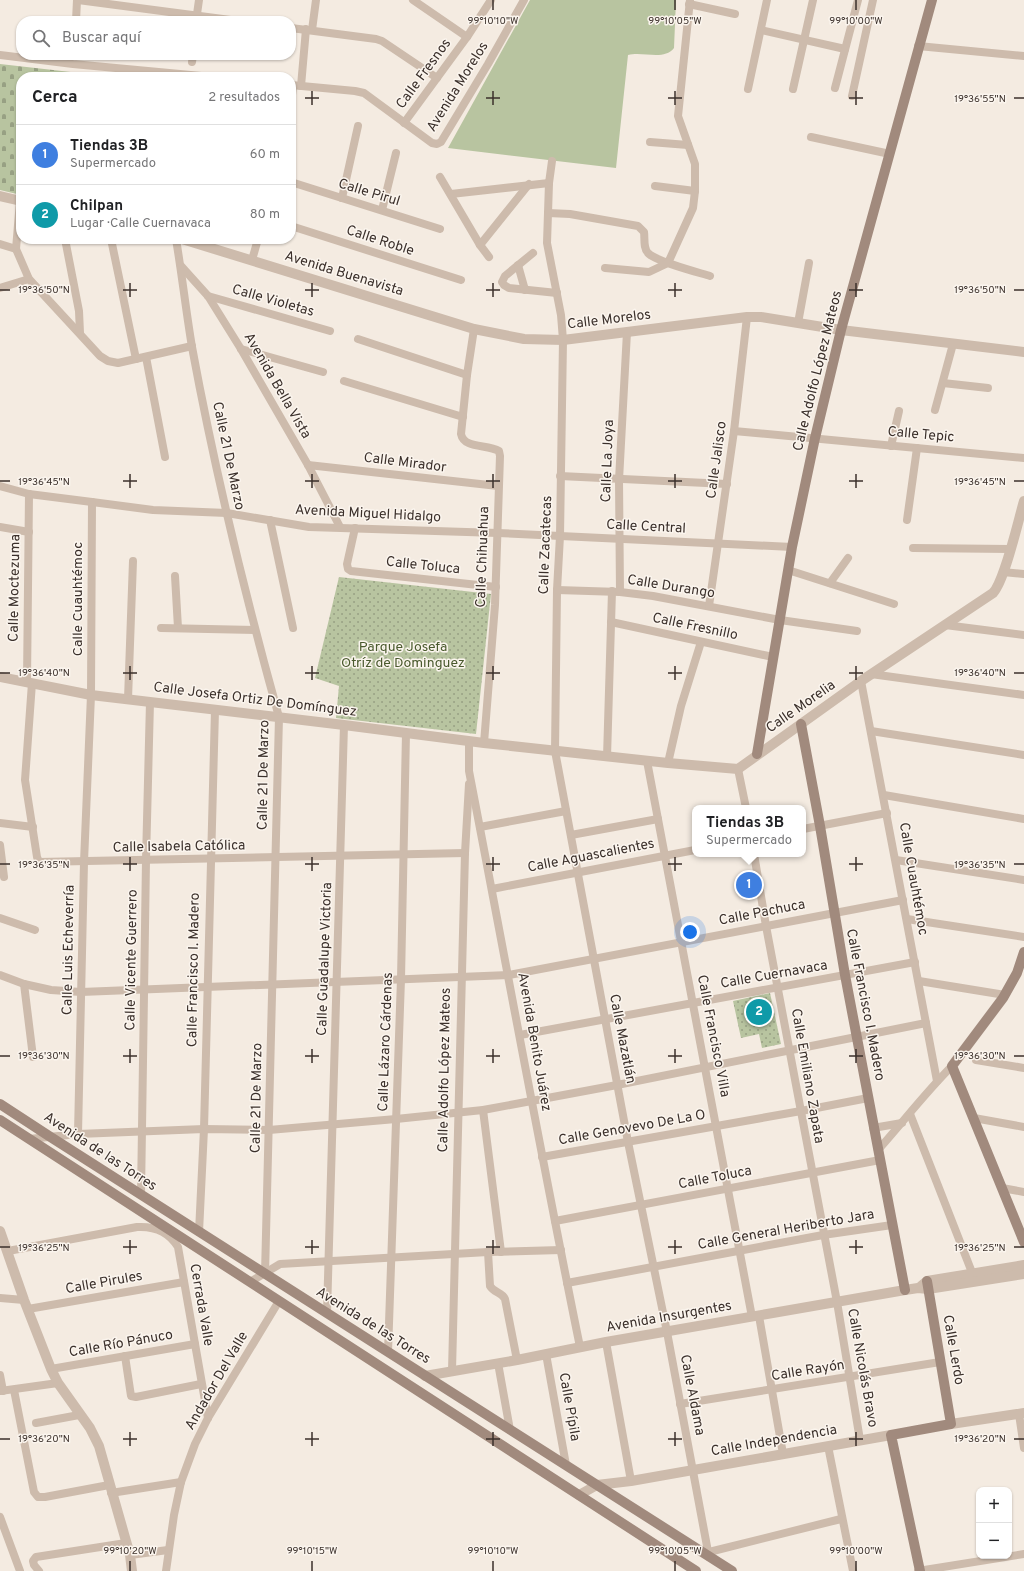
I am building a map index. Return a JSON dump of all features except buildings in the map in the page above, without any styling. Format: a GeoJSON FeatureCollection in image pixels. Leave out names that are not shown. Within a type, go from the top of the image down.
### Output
{"type":"FeatureCollection","features":[{"type":"Feature","properties":{"kind":"main road","name":"Calle Adolfo López Mateos"},"geometry":{"type":"LineString","coordinates":[[757,754],[792,547],[815,438],[841,330],[890,154],[918,46],[932,0]]}},
{"type":"Feature","properties":{"kind":"main road","name":"Calle Francisco I. Madero"},"geometry":{"type":"LineString","coordinates":[[801,724],[856,1036],[905,1290]]}},
{"type":"Feature","properties":{"kind":"main road"},"geometry":{"type":"LineString","coordinates":[[1024,952],[1017,973],[1005,995],[952,1066],[1024,1242]]}},
{"type":"Feature","properties":{"kind":"main road","name":"Avenida de las Torres"},"geometry":{"type":"LineString","coordinates":[[0,1104],[510,1430],[709,1554],[732,1571]]}},
{"type":"Feature","properties":{"kind":"main road","name":"Avenida de las Torres"},"geometry":{"type":"LineString","coordinates":[[0,1120],[696,1571]]}},
{"type":"Feature","properties":{"kind":"main road","name":"Calle Lerdo"},"geometry":{"type":"LineString","coordinates":[[924,1286],[952,1424]]}},
{"type":"Feature","properties":{"kind":"main road","name":"Calle Independencia"},"geometry":{"type":"LineString","coordinates":[[891,1435],[952,1424]]}},
{"type":"Feature","properties":{"kind":"main road"},"geometry":{"type":"LineString","coordinates":[[891,1435],[919,1571]]}},
{"type":"Feature","properties":{"kind":"street"},"geometry":{"type":"LineString","coordinates":[[76,16],[78,0],[183,16]]}},
{"type":"Feature","properties":{"kind":"street"},"geometry":{"type":"LineString","coordinates":[[196,16],[199,0]]}},
{"type":"Feature","properties":{"kind":"street"},"geometry":{"type":"LineString","coordinates":[[296,82],[316,0]]}},
{"type":"Feature","properties":{"kind":"street"},"geometry":{"type":"LineString","coordinates":[[413,0],[467,37]]}},
{"type":"Feature","properties":{"kind":"street","name":"Calle Fresnos"},"geometry":{"type":"LineString","coordinates":[[404,123],[467,37],[491,0]]}},
{"type":"Feature","properties":{"kind":"street","name":"Avenida Morelos"},"geometry":{"type":"LineString","coordinates":[[404,123],[432,143],[437,144],[441,142],[488,64],[524,0]]}},
{"type":"Feature","properties":{"kind":"street"},"geometry":{"type":"LineString","coordinates":[[748,89],[767,0]]}},
{"type":"Feature","properties":{"kind":"street"},"geometry":{"type":"LineString","coordinates":[[794,88],[813,0]]}},
{"type":"Feature","properties":{"kind":"street"},"geometry":{"type":"LineString","coordinates":[[835,88],[858,0]]}},
{"type":"Feature","properties":{"kind":"street"},"geometry":{"type":"LineString","coordinates":[[852,96],[873,0]]}},
{"type":"Feature","properties":{"kind":"street"},"geometry":{"type":"LineString","coordinates":[[605,268],[649,272],[668,263],[693,208],[696,191],[695,164],[693,155],[678,116],[690,2],[734,14]]}},
{"type":"Feature","properties":{"kind":"street"},"geometry":{"type":"LineString","coordinates":[[296,29],[382,41],[437,78]]}},
{"type":"Feature","properties":{"kind":"street"},"geometry":{"type":"LineString","coordinates":[[761,30],[845,49]]}},
{"type":"Feature","properties":{"kind":"street"},"geometry":{"type":"LineString","coordinates":[[918,46],[1024,56]]}},
{"type":"Feature","properties":{"kind":"street"},"geometry":{"type":"LineString","coordinates":[[0,55],[16,57]]}},
{"type":"Feature","properties":{"kind":"street"},"geometry":{"type":"LineString","coordinates":[[41,60],[159,72]]}},
{"type":"Feature","properties":{"kind":"street"},"geometry":{"type":"LineString","coordinates":[[296,86],[355,91],[364,94],[404,123]]}},
{"type":"Feature","properties":{"kind":"street"},"geometry":{"type":"LineString","coordinates":[[342,198],[358,126]]}},
{"type":"Feature","properties":{"kind":"street"},"geometry":{"type":"LineString","coordinates":[[811,138],[890,154]]}},
{"type":"Feature","properties":{"kind":"street"},"geometry":{"type":"LineString","coordinates":[[650,142],[688,145]]}},
{"type":"Feature","properties":{"kind":"street"},"geometry":{"type":"LineString","coordinates":[[382,210],[396,153]]}},
{"type":"Feature","properties":{"kind":"street"},"geometry":{"type":"LineString","coordinates":[[552,161],[549,183],[547,243],[561,315],[563,340]]}},
{"type":"Feature","properties":{"kind":"street"},"geometry":{"type":"LineString","coordinates":[[440,176],[480,245],[489,257]]}},
{"type":"Feature","properties":{"kind":"street"},"geometry":{"type":"LineString","coordinates":[[451,194],[549,183]]}},
{"type":"Feature","properties":{"kind":"street","name":"Calle Pirul"},"geometry":{"type":"LineString","coordinates":[[296,184],[440,229]]}},
{"type":"Feature","properties":{"kind":"street"},"geometry":{"type":"LineString","coordinates":[[480,245],[530,184]]}},
{"type":"Feature","properties":{"kind":"street"},"geometry":{"type":"LineString","coordinates":[[656,186],[696,191]]}},
{"type":"Feature","properties":{"kind":"street"},"geometry":{"type":"LineString","coordinates":[[0,196],[16,200]]}},
{"type":"Feature","properties":{"kind":"street"},"geometry":{"type":"LineString","coordinates":[[548,213],[570,214],[638,226],[644,232],[645,248],[650,255],[668,263],[710,276]]}},
{"type":"Feature","properties":{"kind":"street","name":"Calle Roble"},"geometry":{"type":"LineString","coordinates":[[296,228],[461,280]]}},
{"type":"Feature","properties":{"kind":"street"},"geometry":{"type":"LineString","coordinates":[[0,244],[16,249]]}},
{"type":"Feature","properties":{"kind":"street"},"geometry":{"type":"LineString","coordinates":[[17,244],[16,249],[29,279],[100,356],[108,361],[118,362],[136,359],[192,346]]}},
{"type":"Feature","properties":{"kind":"street"},"geometry":{"type":"LineString","coordinates":[[67,244],[79,311],[80,333]]}},
{"type":"Feature","properties":{"kind":"street"},"geometry":{"type":"LineString","coordinates":[[113,244],[136,359]]}},
{"type":"Feature","properties":{"kind":"street","name":"Calle 21 De Marzo"},"geometry":{"type":"LineString","coordinates":[[177,244],[192,346],[227,513],[255,630],[280,717],[265,1274]]}},
{"type":"Feature","properties":{"kind":"street","name":"Avenida Buenavista"},"geometry":{"type":"LineString","coordinates":[[199,244],[474,329]]}},
{"type":"Feature","properties":{"kind":"street"},"geometry":{"type":"LineString","coordinates":[[252,260],[257,244]]}},
{"type":"Feature","properties":{"kind":"street"},"geometry":{"type":"LineString","coordinates":[[533,253],[505,276],[502,282],[504,286],[509,288],[557,293]]}},
{"type":"Feature","properties":{"kind":"street"},"geometry":{"type":"LineString","coordinates":[[798,323],[809,263]]}},
{"type":"Feature","properties":{"kind":"street","name":"Avenida Bella Vista"},"geometry":{"type":"LineString","coordinates":[[180,265],[208,296],[241,349],[308,465],[340,527]]}},
{"type":"Feature","properties":{"kind":"street"},"geometry":{"type":"LineString","coordinates":[[518,265],[525,290]]}},
{"type":"Feature","properties":{"kind":"street"},"geometry":{"type":"LineString","coordinates":[[0,288],[29,279]]}},
{"type":"Feature","properties":{"kind":"street","name":"Calle Violetas"},"geometry":{"type":"LineString","coordinates":[[208,296],[330,331]]}},
{"type":"Feature","properties":{"kind":"street","name":"Calle Morelos"},"geometry":{"type":"LineString","coordinates":[[474,329],[524,339],[563,340],[747,317],[760,317],[841,330],[1024,352]]}},
{"type":"Feature","properties":{"kind":"street","name":"Calle Jalisco"},"geometry":{"type":"LineString","coordinates":[[709,606],[734,432],[747,317]]}},
{"type":"Feature","properties":{"kind":"street","name":"Calle Chihuahua"},"geometry":{"type":"LineString","coordinates":[[474,329],[467,375],[461,434],[462,439],[466,443],[493,447],[498,450],[500,456],[496,587],[484,743]]}},
{"type":"Feature","properties":{"kind":"street","name":"Calle La Joya"},"geometry":{"type":"LineString","coordinates":[[607,757],[611,622],[616,592],[620,538],[619,480],[627,332]]}},
{"type":"Feature","properties":{"kind":"street"},"geometry":{"type":"LineString","coordinates":[[358,339],[467,375]]}},
{"type":"Feature","properties":{"kind":"street","name":"Calle Zacatecas"},"geometry":{"type":"LineString","coordinates":[[555,751],[563,340]]}},
{"type":"Feature","properties":{"kind":"street"},"geometry":{"type":"LineString","coordinates":[[935,410],[953,344]]}},
{"type":"Feature","properties":{"kind":"street"},"geometry":{"type":"LineString","coordinates":[[241,349],[323,372]]}},
{"type":"Feature","properties":{"kind":"street"},"geometry":{"type":"LineString","coordinates":[[146,357],[165,457]]}},
{"type":"Feature","properties":{"kind":"street"},"geometry":{"type":"LineString","coordinates":[[344,381],[463,417]]}},
{"type":"Feature","properties":{"kind":"street"},"geometry":{"type":"LineString","coordinates":[[943,383],[988,388]]}},
{"type":"Feature","properties":{"kind":"street"},"geometry":{"type":"LineString","coordinates":[[892,446],[898,411]]}},
{"type":"Feature","properties":{"kind":"street","name":"Calle Tepic"},"geometry":{"type":"LineString","coordinates":[[734,432],[815,438],[1024,458]]}},
{"type":"Feature","properties":{"kind":"street"},"geometry":{"type":"LineString","coordinates":[[907,520],[917,448]]}},
{"type":"Feature","properties":{"kind":"street","name":"Calle Mirador"},"geometry":{"type":"LineString","coordinates":[[308,465],[498,486]]}},
{"type":"Feature","properties":{"kind":"street"},"geometry":{"type":"LineString","coordinates":[[560,476],[727,484]]}},
{"type":"Feature","properties":{"kind":"street","name":"Avenida Miguel Hidalgo"},"geometry":{"type":"LineString","coordinates":[[0,486],[29,494],[153,510],[227,513],[309,527],[498,533]]}},
{"type":"Feature","properties":{"kind":"street","name":"Calle Moctezuma"},"geometry":{"type":"LineString","coordinates":[[29,494],[29,683],[25,780],[39,862]]}},
{"type":"Feature","properties":{"kind":"street"},"geometry":{"type":"LineString","coordinates":[[1024,501],[1021,519],[1010,549],[1004,572],[1024,574]]}},
{"type":"Feature","properties":{"kind":"street","name":"Calle Cuauhtémoc"},"geometry":{"type":"LineString","coordinates":[[91,695],[92,502]]}},
{"type":"Feature","properties":{"kind":"street"},"geometry":{"type":"LineString","coordinates":[[270,520],[293,628]]}},
{"type":"Feature","properties":{"kind":"street"},"geometry":{"type":"LineString","coordinates":[[0,527],[29,532]]}},
{"type":"Feature","properties":{"kind":"street","name":"Calle Toluca"},"geometry":{"type":"LineString","coordinates":[[355,528],[347,564],[348,569],[351,572],[496,587]]}},
{"type":"Feature","properties":{"kind":"street","name":"Calle Central"},"geometry":{"type":"LineString","coordinates":[[498,533],[792,547]]}},
{"type":"Feature","properties":{"kind":"street"},"geometry":{"type":"LineString","coordinates":[[912,548],[1010,549]]}},
{"type":"Feature","properties":{"kind":"street"},"geometry":{"type":"LineString","coordinates":[[830,583],[848,558]]}},
{"type":"Feature","properties":{"kind":"street"},"geometry":{"type":"LineString","coordinates":[[128,699],[133,561]]}},
{"type":"Feature","properties":{"kind":"street"},"geometry":{"type":"LineString","coordinates":[[788,570],[894,604]]}},
{"type":"Feature","properties":{"kind":"street","name":"Calle Morelia"},"geometry":{"type":"LineString","coordinates":[[738,769],[871,674],[993,593],[998,588],[1004,572]]}},
{"type":"Feature","properties":{"kind":"street"},"geometry":{"type":"LineString","coordinates":[[175,576],[178,628]]}},
{"type":"Feature","properties":{"kind":"street","name":"Calle Durango"},"geometry":{"type":"LineString","coordinates":[[557,590],[616,592],[709,606],[780,620],[857,631]]}},
{"type":"Feature","properties":{"kind":"street","name":"Calle Fresnillo"},"geometry":{"type":"LineString","coordinates":[[611,622],[773,657]]}},
{"type":"Feature","properties":{"kind":"street"},"geometry":{"type":"LineString","coordinates":[[946,625],[1024,635]]}},
{"type":"Feature","properties":{"kind":"street"},"geometry":{"type":"LineString","coordinates":[[161,628],[255,630]]}},
{"type":"Feature","properties":{"kind":"street"},"geometry":{"type":"LineString","coordinates":[[668,763],[681,706],[701,642]]}},
{"type":"Feature","properties":{"kind":"street"},"geometry":{"type":"LineString","coordinates":[[871,674],[1024,695]]}},
{"type":"Feature","properties":{"kind":"street","name":"Calle Josefa Ortiz De Domínguez"},"geometry":{"type":"LineString","coordinates":[[0,677],[91,695],[484,743]]}},
{"type":"Feature","properties":{"kind":"street","name":"Calle Cuauhtémoc"},"geometry":{"type":"LineString","coordinates":[[861,681],[884,795],[937,1081]]}},
{"type":"Feature","properties":{"kind":"street","name":"Calle Luis Echeverría"},"geometry":{"type":"LineString","coordinates":[[78,1134],[84,862],[91,695]]}},
{"type":"Feature","properties":{"kind":"street","name":"Calle Vicente Guerrero"},"geometry":{"type":"LineString","coordinates":[[141,1195],[150,702]]}},
{"type":"Feature","properties":{"kind":"street","name":"Calle Francisco I. Madero"},"geometry":{"type":"LineString","coordinates":[[199,1232],[204,1129],[215,710]]}},
{"type":"Feature","properties":{"kind":"street","name":"Calle Guadalupe Victoria"},"geometry":{"type":"LineString","coordinates":[[327,1313],[344,725]]}},
{"type":"Feature","properties":{"kind":"street"},"geometry":{"type":"LineString","coordinates":[[871,731],[1024,755]]}},
{"type":"Feature","properties":{"kind":"street","name":"Calle Lázaro Cárdenas"},"geometry":{"type":"LineString","coordinates":[[388,1352],[401,979],[406,733]]}},
{"type":"Feature","properties":{"kind":"street","name":"Avenida Benito Juárez"},"geometry":{"type":"LineString","coordinates":[[469,741],[469,771],[509,975],[531,1102],[580,1347]]}},
{"type":"Feature","properties":{"kind":"street"},"geometry":{"type":"LineString","coordinates":[[484,743],[607,757],[738,769],[745,805]]}},
{"type":"Feature","properties":{"kind":"street","name":"Calle Mazatlán"},"geometry":{"type":"LineString","coordinates":[[555,751],[640,1205],[667,1332]]}},
{"type":"Feature","properties":{"kind":"street","name":"Calle Francisco Villa"},"geometry":{"type":"LineString","coordinates":[[647,761],[740,1251],[772,1390],[782,1454]]}},
{"type":"Feature","properties":{"kind":"street","name":"Calle Adolfo López Mateos"},"geometry":{"type":"LineString","coordinates":[[452,1371],[465,853],[469,771]]}},
{"type":"Feature","properties":{"kind":"street"},"geometry":{"type":"LineString","coordinates":[[884,795],[1024,819]]}},
{"type":"Feature","properties":{"kind":"street"},"geometry":{"type":"LineString","coordinates":[[480,827],[566,811]]}},
{"type":"Feature","properties":{"kind":"street"},"geometry":{"type":"LineString","coordinates":[[806,828],[887,813]]}},
{"type":"Feature","properties":{"kind":"street"},"geometry":{"type":"LineString","coordinates":[[571,835],[658,819]]}},
{"type":"Feature","properties":{"kind":"street"},"geometry":{"type":"LineString","coordinates":[[0,823],[33,827]]}},
{"type":"Feature","properties":{"kind":"street"},"geometry":{"type":"LineString","coordinates":[[0,845],[4,877]]}},
{"type":"Feature","properties":{"kind":"street","name":"Calle Aguascalientes"},"geometry":{"type":"LineString","coordinates":[[492,888],[692,851]]}},
{"type":"Feature","properties":{"kind":"street","name":"Calle Isabela Católica"},"geometry":{"type":"LineString","coordinates":[[39,862],[465,853]]}},
{"type":"Feature","properties":{"kind":"street","name":"Calle Emiliano Zapata"},"geometry":{"type":"LineString","coordinates":[[754,857],[800,1111],[837,1302]]}},
{"type":"Feature","properties":{"kind":"street"},"geometry":{"type":"LineString","coordinates":[[896,860],[1024,880]]}},
{"type":"Feature","properties":{"kind":"street","name":"Calle Pachuca"},"geometry":{"type":"LineString","coordinates":[[0,975],[24,984],[51,990],[81,992],[509,975],[903,900]]}},
{"type":"Feature","properties":{"kind":"street"},"geometry":{"type":"LineString","coordinates":[[0,918],[35,930]]}},
{"type":"Feature","properties":{"kind":"street"},"geometry":{"type":"LineString","coordinates":[[907,919],[1024,937]]}},
{"type":"Feature","properties":{"kind":"street","name":"Calle Cuernavaca"},"geometry":{"type":"LineString","coordinates":[[520,1035],[915,962]]}},
{"type":"Feature","properties":{"kind":"street"},"geometry":{"type":"LineString","coordinates":[[919,982],[1005,995]]}},
{"type":"Feature","properties":{"kind":"street"},"geometry":{"type":"LineString","coordinates":[[24,984],[33,1057]]}},
{"type":"Feature","properties":{"kind":"street"},"geometry":{"type":"LineString","coordinates":[[29,1139],[78,1134],[204,1129],[269,1130],[483,1110],[531,1102],[926,1023]]}},
{"type":"Feature","properties":{"kind":"street"},"geometry":{"type":"LineString","coordinates":[[976,1060],[1024,1068]]}},
{"type":"Feature","properties":{"kind":"street"},"geometry":{"type":"LineString","coordinates":[[879,1155],[902,1123],[937,1081],[952,1066]]}},
{"type":"Feature","properties":{"kind":"street","name":"Calle Genovevo De La O"},"geometry":{"type":"LineString","coordinates":[[542,1157],[868,1098]]}},
{"type":"Feature","properties":{"kind":"street"},"geometry":{"type":"LineString","coordinates":[[483,1110],[501,1252]]}},
{"type":"Feature","properties":{"kind":"street"},"geometry":{"type":"LineString","coordinates":[[910,1114],[973,1274]]}},
{"type":"Feature","properties":{"kind":"street"},"geometry":{"type":"LineString","coordinates":[[974,1118],[1024,1127]]}},
{"type":"Feature","properties":{"kind":"street"},"geometry":{"type":"LineString","coordinates":[[874,1128],[902,1123]]}},
{"type":"Feature","properties":{"kind":"street","name":"Calle Toluca"},"geometry":{"type":"LineString","coordinates":[[555,1221],[812,1172],[879,1155]]}},
{"type":"Feature","properties":{"kind":"street"},"geometry":{"type":"LineString","coordinates":[[1002,1188],[1024,1192]]}},
{"type":"Feature","properties":{"kind":"street","name":"Calle General Heriberto Jara"},"geometry":{"type":"LineString","coordinates":[[567,1282],[823,1235],[892,1225]]}},
{"type":"Feature","properties":{"kind":"street","name":"Cerrada Valle"},"geometry":{"type":"LineString","coordinates":[[8,1251],[147,1226],[158,1230],[174,1240],[178,1247],[208,1418]]}},
{"type":"Feature","properties":{"kind":"street"},"geometry":{"type":"LineString","coordinates":[[0,1231],[26,1305],[51,1369],[58,1384],[79,1415],[90,1428],[99,1446],[130,1555],[132,1571]]}},
{"type":"Feature","properties":{"kind":"street"},"geometry":{"type":"LineString","coordinates":[[250,1282],[280,1264],[488,1252],[561,1250]]}},
{"type":"Feature","properties":{"kind":"street"},"geometry":{"type":"LineString","coordinates":[[488,1252],[490,1286],[492,1290],[504,1296],[517,1360]]}},
{"type":"Feature","properties":{"kind":"street","name":"Avenida Insurgentes"},"geometry":{"type":"LineString","coordinates":[[425,1376],[517,1360],[606,1342],[905,1290],[973,1274],[1024,1265]]}},
{"type":"Feature","properties":{"kind":"street","name":"Avenida Insurgentes"},"geometry":{"type":"LineString","coordinates":[[924,1286],[1024,1274]]}},
{"type":"Feature","properties":{"kind":"street","name":"Calle Pirules"},"geometry":{"type":"LineString","coordinates":[[0,1298],[26,1305],[184,1282]]}},
{"type":"Feature","properties":{"kind":"street","name":"Andador Del Valle"},"geometry":{"type":"LineString","coordinates":[[166,1571],[168,1550],[181,1482],[195,1444],[208,1418],[279,1301]]}},
{"type":"Feature","properties":{"kind":"street","name":"Calle Nicolás Bravo"},"geometry":{"type":"LineString","coordinates":[[837,1302],[860,1440]]}},
{"type":"Feature","properties":{"kind":"street","name":"Calle Aldama"},"geometry":{"type":"LineString","coordinates":[[667,1332],[709,1554]]}},
{"type":"Feature","properties":{"kind":"street"},"geometry":{"type":"LineString","coordinates":[[606,1342],[631,1481]]}},
{"type":"Feature","properties":{"kind":"street","name":"Calle Río Pánuco"},"geometry":{"type":"LineString","coordinates":[[51,1369],[195,1344]]}},
{"type":"Feature","properties":{"kind":"street","name":"Calle Pípila"},"geometry":{"type":"LineString","coordinates":[[546,1354],[566,1465]]}},
{"type":"Feature","properties":{"kind":"street"},"geometry":{"type":"LineString","coordinates":[[125,1356],[131,1396],[136,1397],[201,1384]]}},
{"type":"Feature","properties":{"kind":"street","name":"Calle Rayón"},"geometry":{"type":"LineString","coordinates":[[680,1404],[940,1362]]}},
{"type":"Feature","properties":{"kind":"street"},"geometry":{"type":"LineString","coordinates":[[498,1363],[510,1430]]}},
{"type":"Feature","properties":{"kind":"street"},"geometry":{"type":"LineString","coordinates":[[0,1375],[1,1391],[58,1384]]}},
{"type":"Feature","properties":{"kind":"street"},"geometry":{"type":"LineString","coordinates":[[14,1390],[34,1492],[38,1497],[181,1482]]}},
{"type":"Feature","properties":{"kind":"street"},"geometry":{"type":"LineString","coordinates":[[1021,1413],[1024,1448]]}},
{"type":"Feature","properties":{"kind":"street","name":"Calle Independencia"},"geometry":{"type":"LineString","coordinates":[[952,1424],[1021,1413]]}},
{"type":"Feature","properties":{"kind":"street"},"geometry":{"type":"LineString","coordinates":[[36,1423],[79,1415]]}},
{"type":"Feature","properties":{"kind":"street","name":"Calle Independencia"},"geometry":{"type":"LineString","coordinates":[[579,1495],[597,1485],[631,1481],[891,1435]]}},
{"type":"Feature","properties":{"kind":"street"},"geometry":{"type":"LineString","coordinates":[[828,1446],[841,1519],[853,1571]]}},
{"type":"Feature","properties":{"kind":"street"},"geometry":{"type":"LineString","coordinates":[[0,1517],[20,1571]]}},
{"type":"Feature","properties":{"kind":"street"},"geometry":{"type":"LineString","coordinates":[[709,1554],[841,1519]]}},
{"type":"Feature","properties":{"kind":"street"},"geometry":{"type":"LineString","coordinates":[[39,1571],[34,1565],[33,1561],[36,1558],[126,1543]]}},
{"type":"Feature","properties":{"kind":"street"},"geometry":{"type":"LineString","coordinates":[[130,1555],[168,1550]]}},
{"type":"Feature","properties":{"kind":"street"},"geometry":{"type":"LineString","coordinates":[[919,1571],[1024,1554]]}},
{"type":"Feature","properties":{"kind":"green space"},"geometry":{"type":"Polygon","coordinates":[[[530,0],[676,0],[674,48],[670,52],[659,55],[628,55],[616,168],[448,148],[530,0]]]}},
{"type":"Feature","properties":{"kind":"green space"},"geometry":{"type":"Polygon","coordinates":[[[0,64],[71,72],[16,72],[16,194],[0,190],[0,64]]]}},
{"type":"Feature","properties":{"kind":"green space","name":"Parque Josefa Otríz de Dominguez"},"geometry":{"type":"Polygon","coordinates":[[[339,577],[491,594],[476,734],[336,718],[339,686],[315,678],[339,577]]]}},
{"type":"Feature","properties":{"kind":"green space"},"geometry":{"type":"Polygon","coordinates":[[[770,993],[781,1044],[762,1048],[759,1034],[741,1038],[733,1001],[770,993]]]}},
{"type":"Feature","properties":{"kind":"place","name":"Tiendas 3B"},"geometry":{"type":"Point","coordinates":[749,885]}},
{"type":"Feature","properties":{"kind":"place","name":"Chilpan"},"geometry":{"type":"Point","coordinates":[759,1012]}}]}
